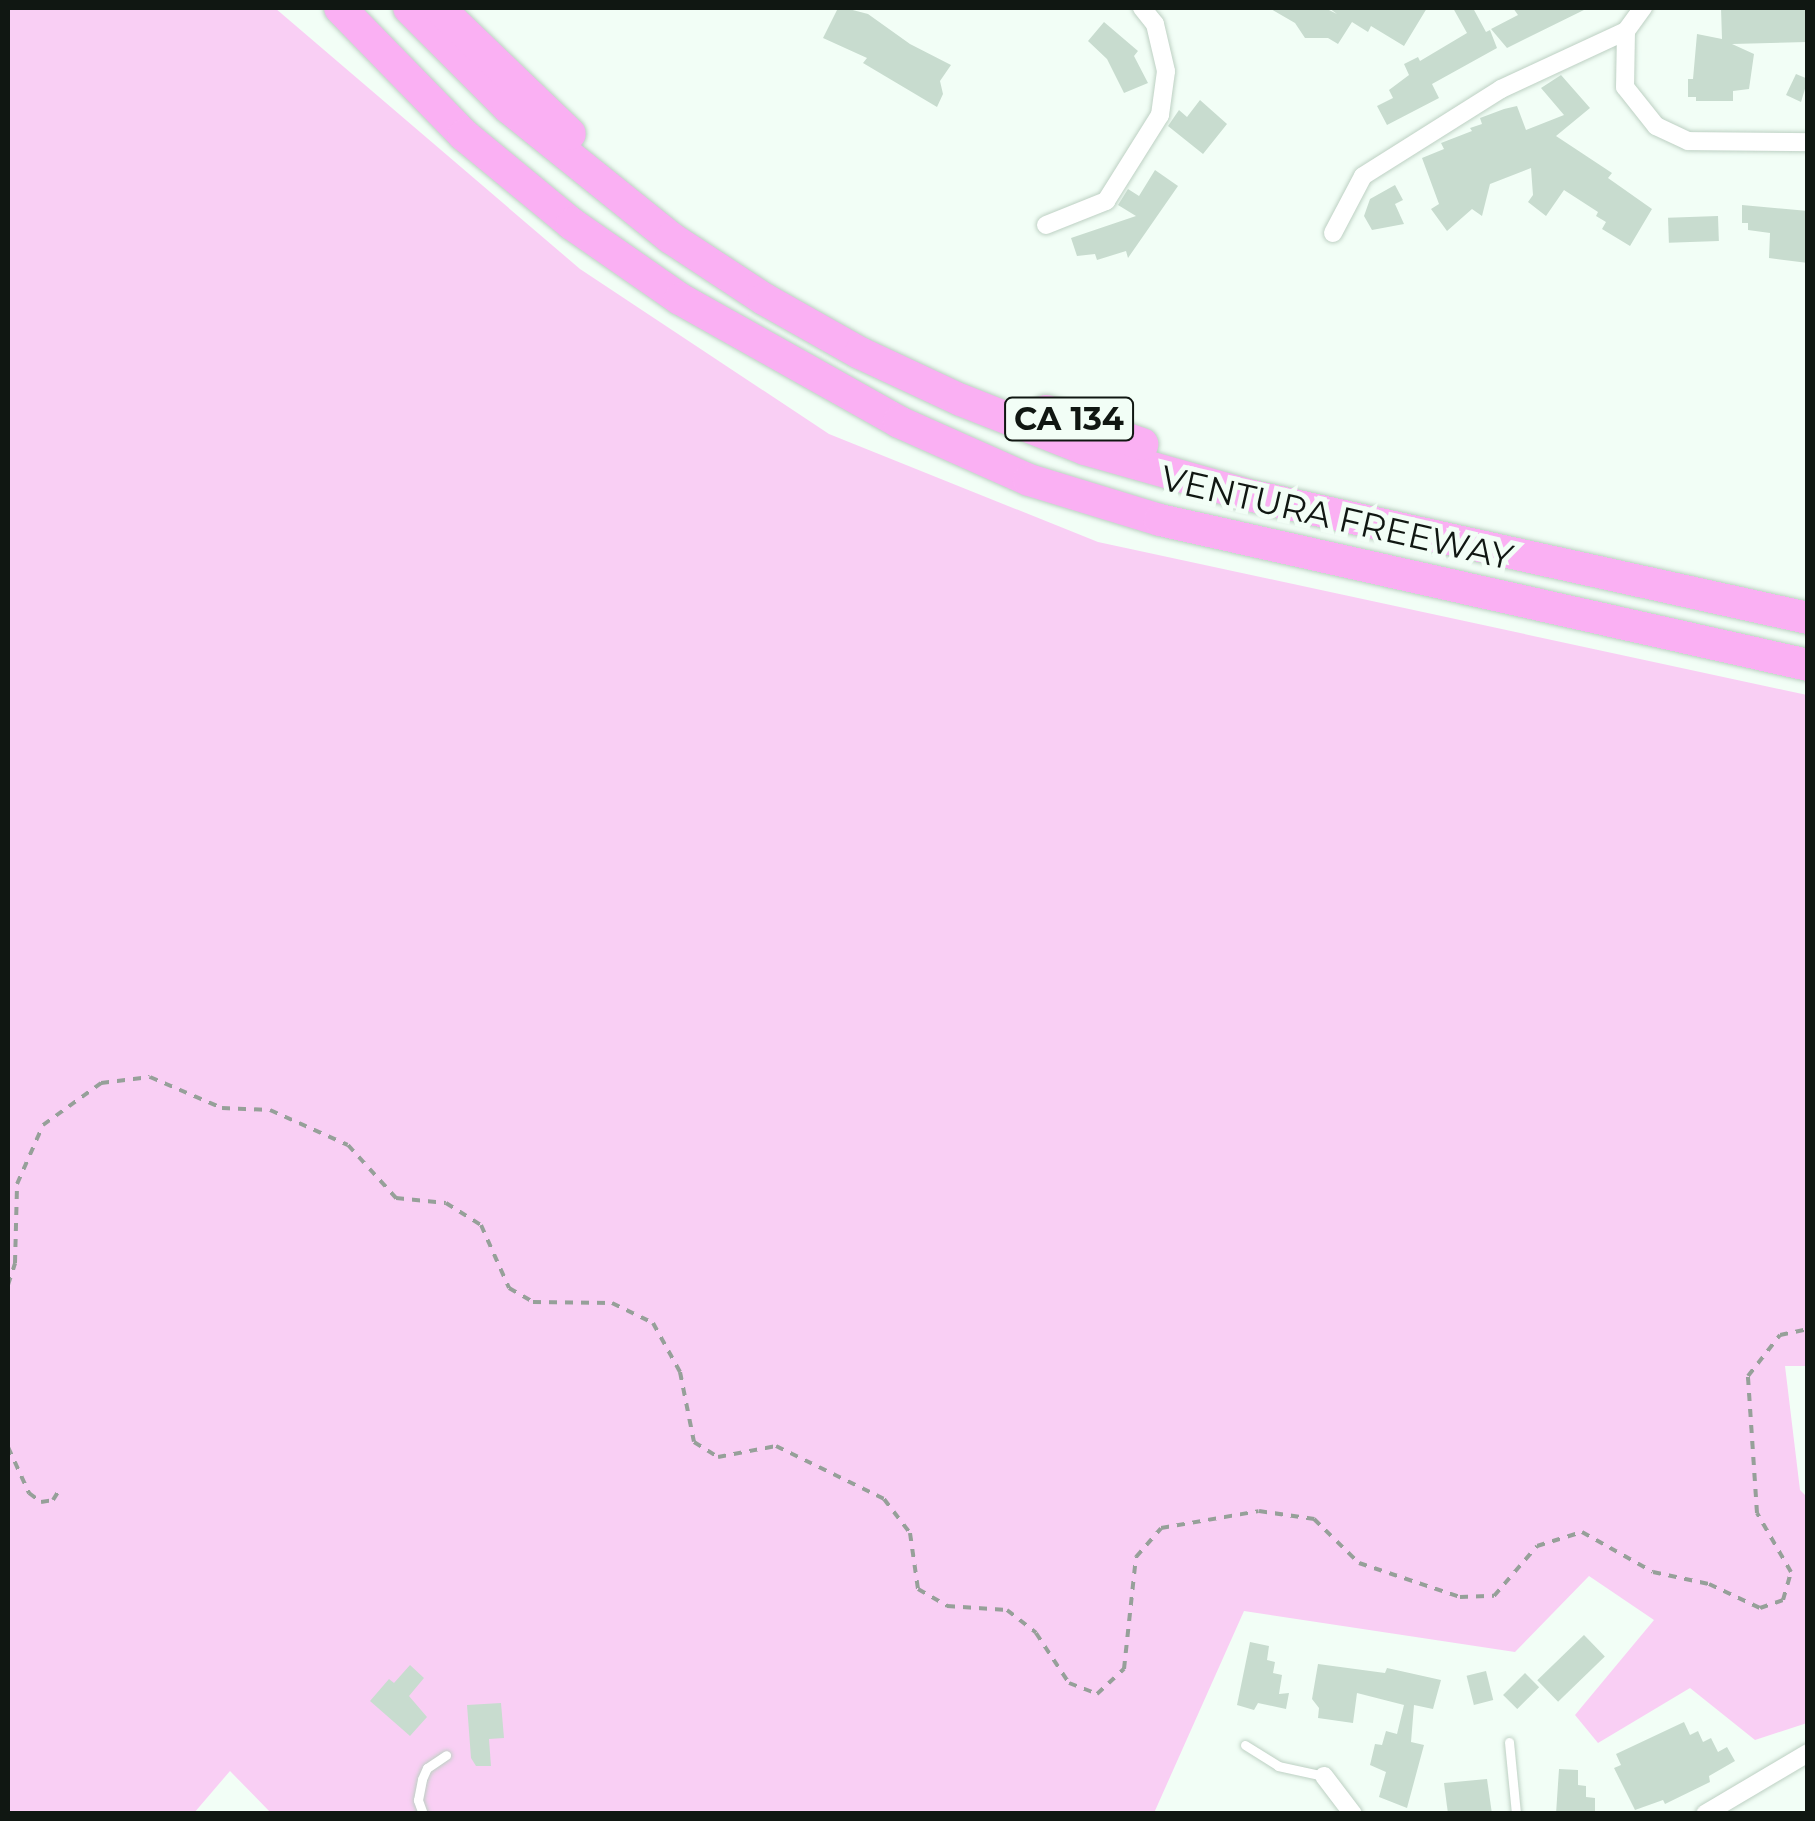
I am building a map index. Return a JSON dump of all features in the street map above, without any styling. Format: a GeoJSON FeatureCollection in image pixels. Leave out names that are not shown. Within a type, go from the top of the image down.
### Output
{"type":"FeatureCollection","features":[{"type":"Feature","properties":{"kind":"highway","name":"VENTURA FREEWAY"},"geometry":{"type":"LineString","coordinates":[[340,8],[464,134],[572,224],[680,299],[900,422],[1029,480],[1160,520],[1808,666]]}},
{"type":"Feature","properties":{"kind":"highway"},"geometry":{"type":"LineString","coordinates":[[367,8],[427,71],[557,188],[665,270],[786,346],[801,370]]}},
{"type":"Feature","properties":{"kind":"highway"},"geometry":{"type":"LineString","coordinates":[[408,8],[508,107],[671,238],[764,299],[860,353],[961,400],[1085,449],[1248,495],[1808,618]]}},
{"type":"Feature","properties":{"kind":"highway","name":"VENTURA FREEWAY"},"geometry":{"type":"LineString","coordinates":[[438,8],[593,155],[712,242],[831,314],[954,374],[1058,416],[1180,457],[1808,603]]}},
{"type":"Feature","properties":{"kind":"highway"},"geometry":{"type":"LineString","coordinates":[[1723,646],[1787,644],[1808,648]]}},
{"type":"Feature","properties":{"kind":"street"},"geometry":{"type":"LineString","coordinates":[[1046,226],[1106,201],[1160,115],[1166,71],[1156,24],[1142,8]]}},
{"type":"Feature","properties":{"kind":"street"},"geometry":{"type":"LineString","coordinates":[[1334,233],[1363,176],[1501,89],[1626,31],[1643,8]]}},
{"type":"Feature","properties":{"kind":"street"},"geometry":{"type":"LineString","coordinates":[[1626,31],[1625,87],[1656,126],[1688,141],[1808,142]]}},
{"type":"Feature","properties":{"kind":"street"},"geometry":{"type":"LineString","coordinates":[[1705,1814],[1808,1753]]}},
{"type":"Feature","properties":{"kind":"street"},"geometry":{"type":"LineString","coordinates":[[1324,1776],[1353,1814]]}},
{"type":"Feature","properties":{"kind":"lane"},"geometry":{"type":"LineString","coordinates":[[1509,1742],[1516,1814]]}},
{"type":"Feature","properties":{"kind":"lane"},"geometry":{"type":"LineString","coordinates":[[1245,1746],[1278,1766],[1324,1776]]}},
{"type":"Feature","properties":{"kind":"lane"},"geometry":{"type":"LineString","coordinates":[[422,1814],[418,1800],[422,1779],[428,1768],[446,1754]]}},
{"type":"Feature","properties":{"kind":"path"},"geometry":{"type":"LineString","coordinates":[[8,1285],[15,1263],[17,1184],[43,1125],[101,1083],[150,1077],[222,1108],[270,1110],[348,1145],[396,1198],[446,1203],[481,1225],[509,1288],[533,1302],[612,1303],[653,1323],[680,1372],[694,1442],[718,1456],[776,1446],[884,1500],[910,1532],[918,1589],[946,1606],[1007,1610],[1036,1633],[1068,1684],[1097,1694],[1124,1669],[1136,1557],[1161,1528],[1259,1510],[1314,1519],[1360,1563],[1460,1596],[1494,1596],[1538,1546],[1582,1532],[1653,1572],[1709,1584],[1760,1608],[1783,1600],[1791,1572],[1758,1513],[1748,1376],[1780,1335],[1808,1329]]}},
{"type":"Feature","properties":{"kind":"path"},"geometry":{"type":"LineString","coordinates":[[8,1447],[29,1493],[41,1502],[53,1500],[58,1492]]}},
{"type":"Feature","properties":{"kind":"shaded area"},"geometry":{"type":"Polygon","coordinates":[[[8,8],[275,8],[580,269],[829,434],[1098,542],[1807,695],[1808,1366],[1785,1366],[1800,1490],[1807,1497],[1807,1723],[1755,1740],[1690,1688],[1598,1743],[1575,1715],[1654,1620],[1589,1576],[1515,1652],[1244,1611],[1154,1813],[272,1814],[230,1771],[194,1813],[8,1814],[8,8]]]}},
{"type":"Feature","properties":{"kind":"building"},"geometry":{"type":"Polygon","coordinates":[[[845,8],[868,14],[910,44],[951,65],[940,81],[943,94],[937,107],[863,63],[867,58],[823,38],[837,10],[845,8]]]}},
{"type":"Feature","properties":{"kind":"building"},"geometry":{"type":"Polygon","coordinates":[[[1269,8],[1325,8],[1337,14],[1329,8],[1427,8],[1404,46],[1371,26],[1368,32],[1352,22],[1338,44],[1328,38],[1305,38],[1295,23],[1269,8]]]}},
{"type":"Feature","properties":{"kind":"building"},"geometry":{"type":"Polygon","coordinates":[[[1453,8],[1473,8],[1486,32],[1490,30],[1497,48],[1432,84],[1439,98],[1387,125],[1377,106],[1393,98],[1389,90],[1409,75],[1404,64],[1418,57],[1420,61],[1467,33],[1453,8]]]}},
{"type":"Feature","properties":{"kind":"building"},"geometry":{"type":"Polygon","coordinates":[[[1513,8],[1588,8],[1507,48],[1491,29],[1518,15],[1513,8]]]}},
{"type":"Feature","properties":{"kind":"building"},"geometry":{"type":"Polygon","coordinates":[[[1721,8],[1807,8],[1807,42],[1732,44],[1754,54],[1749,89],[1733,91],[1733,101],[1696,101],[1696,97],[1688,97],[1688,79],[1693,79],[1697,34],[1722,39],[1721,8]]]}},
{"type":"Feature","properties":{"kind":"building"},"geometry":{"type":"Polygon","coordinates":[[[1104,22],[1138,51],[1134,56],[1148,83],[1124,93],[1107,59],[1088,41],[1104,22]]]}},
{"type":"Feature","properties":{"kind":"building"},"geometry":{"type":"Polygon","coordinates":[[[1796,74],[1808,79],[1801,102],[1786,95],[1796,74]]]}},
{"type":"Feature","properties":{"kind":"building"},"geometry":{"type":"Polygon","coordinates":[[[1561,75],[1590,108],[1556,136],[1612,173],[1608,178],[1652,209],[1630,246],[1602,229],[1606,222],[1596,216],[1598,212],[1564,190],[1546,216],[1528,202],[1533,195],[1531,168],[1490,184],[1482,216],[1472,209],[1447,231],[1431,209],[1439,204],[1422,158],[1444,149],[1441,143],[1472,131],[1470,128],[1482,124],[1480,118],[1504,109],[1517,106],[1526,130],[1564,115],[1541,88],[1561,75]]]}},
{"type":"Feature","properties":{"kind":"building"},"geometry":{"type":"Polygon","coordinates":[[[1200,100],[1227,124],[1203,154],[1168,126],[1179,110],[1187,117],[1200,100]]]}},
{"type":"Feature","properties":{"kind":"building"},"geometry":{"type":"Polygon","coordinates":[[[1155,170],[1178,186],[1128,258],[1126,251],[1097,260],[1095,254],[1077,256],[1071,238],[1136,216],[1118,205],[1128,189],[1139,196],[1155,170]]]}},
{"type":"Feature","properties":{"kind":"building"},"geometry":{"type":"Polygon","coordinates":[[[1395,185],[1403,200],[1395,204],[1404,224],[1372,230],[1364,216],[1370,199],[1395,185]]]}},
{"type":"Feature","properties":{"kind":"building"},"geometry":{"type":"Polygon","coordinates":[[[1742,205],[1808,211],[1808,263],[1769,258],[1770,233],[1748,230],[1748,223],[1742,223],[1742,205]]]}},
{"type":"Feature","properties":{"kind":"building"},"geometry":{"type":"Polygon","coordinates":[[[1718,216],[1719,241],[1669,243],[1668,218],[1718,216]]]}},
{"type":"Feature","properties":{"kind":"building"},"geometry":{"type":"Polygon","coordinates":[[[1584,1635],[1605,1657],[1558,1702],[1537,1680],[1584,1635]]]}},
{"type":"Feature","properties":{"kind":"building"},"geometry":{"type":"Polygon","coordinates":[[[1250,1642],[1269,1646],[1267,1660],[1275,1662],[1273,1673],[1282,1675],[1279,1694],[1289,1693],[1286,1709],[1258,1703],[1254,1710],[1237,1705],[1250,1642]]]}},
{"type":"Feature","properties":{"kind":"building"},"geometry":{"type":"Polygon","coordinates":[[[1318,1664],[1385,1673],[1387,1668],[1441,1680],[1433,1709],[1414,1705],[1411,1742],[1424,1745],[1407,1808],[1379,1797],[1386,1772],[1370,1765],[1375,1744],[1382,1745],[1386,1731],[1397,1734],[1404,1705],[1357,1693],[1353,1723],[1318,1718],[1319,1708],[1312,1699],[1318,1664]]]}},
{"type":"Feature","properties":{"kind":"building"},"geometry":{"type":"Polygon","coordinates":[[[410,1665],[424,1678],[409,1696],[427,1717],[410,1736],[370,1701],[389,1679],[394,1683],[410,1665]]]}},
{"type":"Feature","properties":{"kind":"building"},"geometry":{"type":"Polygon","coordinates":[[[1486,1671],[1493,1700],[1474,1705],[1467,1676],[1486,1671]]]}},
{"type":"Feature","properties":{"kind":"building"},"geometry":{"type":"Polygon","coordinates":[[[1525,1673],[1539,1687],[1517,1709],[1503,1695],[1525,1673]]]}},
{"type":"Feature","properties":{"kind":"building"},"geometry":{"type":"Polygon","coordinates":[[[501,1703],[504,1738],[489,1739],[491,1766],[476,1766],[471,1758],[467,1705],[501,1703]]]}},
{"type":"Feature","properties":{"kind":"building"},"geometry":{"type":"Polygon","coordinates":[[[1684,1722],[1690,1735],[1698,1731],[1703,1742],[1711,1738],[1718,1752],[1727,1747],[1735,1761],[1709,1776],[1710,1782],[1665,1804],[1663,1800],[1635,1810],[1614,1768],[1621,1765],[1616,1754],[1684,1722]]]}},
{"type":"Feature","properties":{"kind":"building"},"geometry":{"type":"Polygon","coordinates":[[[1559,1769],[1578,1770],[1578,1785],[1586,1786],[1586,1797],[1595,1798],[1595,1814],[1556,1814],[1559,1769]]]}},
{"type":"Feature","properties":{"kind":"building"},"geometry":{"type":"Polygon","coordinates":[[[1487,1779],[1492,1814],[1448,1814],[1444,1783],[1487,1779]]]}}]}
